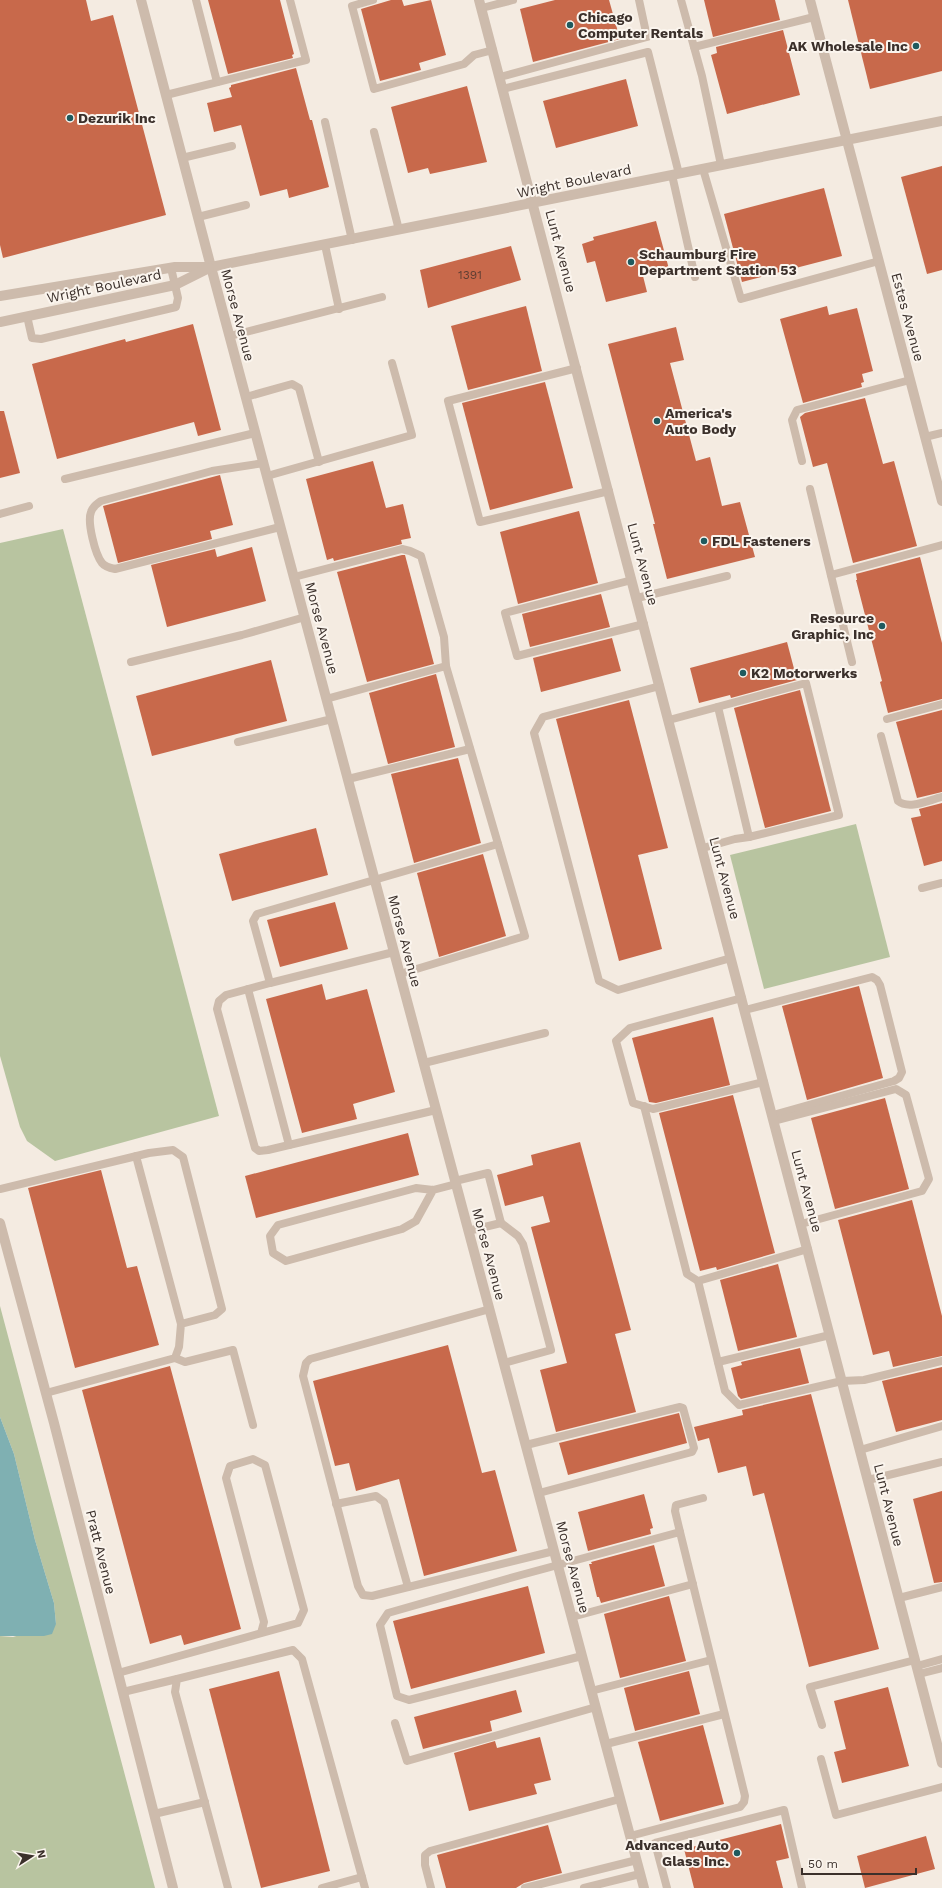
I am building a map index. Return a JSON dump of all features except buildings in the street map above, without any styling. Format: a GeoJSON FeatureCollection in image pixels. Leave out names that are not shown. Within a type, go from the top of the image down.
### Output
{"type":"FeatureCollection","features":[{"type":"Feature","properties":{"kind":"street","name":"Morse Avenue"},"geometry":{"type":"LineString","coordinates":[[141,0],[280,527],[644,1888]]}},
{"type":"Feature","properties":{"kind":"street","name":"Estes Avenue"},"geometry":{"type":"LineString","coordinates":[[810,0],[942,501]]}},
{"type":"Feature","properties":{"kind":"street","name":"Lunt Avenue"},"geometry":{"type":"LineString","coordinates":[[480,4],[534,204],[917,1667],[941,1752],[942,1763]]}},
{"type":"Feature","properties":{"kind":"street","name":"Wright Boulevard"},"geometry":{"type":"LineString","coordinates":[[0,296],[171,268],[211,268],[942,121]]}},
{"type":"Feature","properties":{"kind":"street","name":"Wright Boulevard"},"geometry":{"type":"LineString","coordinates":[[0,322],[175,286],[211,268]]}},
{"type":"Feature","properties":{"kind":"street","name":"Pratt Avenue"},"geometry":{"type":"LineString","coordinates":[[0,1223],[46,1393],[173,1888]]}},
{"type":"Feature","properties":{"kind":"lane"},"geometry":{"type":"LineString","coordinates":[[196,0],[217,82]]}},
{"type":"Feature","properties":{"kind":"lane"},"geometry":{"type":"LineString","coordinates":[[166,95],[306,60],[290,0]]}},
{"type":"Feature","properties":{"kind":"lane"},"geometry":{"type":"LineString","coordinates":[[373,0],[352,6],[374,88],[464,64],[474,56],[493,50]]}},
{"type":"Feature","properties":{"kind":"lane"},"geometry":{"type":"LineString","coordinates":[[480,4],[513,0]]}},
{"type":"Feature","properties":{"kind":"lane"},"geometry":{"type":"LineString","coordinates":[[500,77],[646,36],[639,0]]}},
{"type":"Feature","properties":{"kind":"lane"},"geometry":{"type":"LineString","coordinates":[[681,0],[702,76],[721,165]]}},
{"type":"Feature","properties":{"kind":"lane"},"geometry":{"type":"LineString","coordinates":[[694,48],[814,17]]}},
{"type":"Feature","properties":{"kind":"lane"},"geometry":{"type":"LineString","coordinates":[[503,89],[648,52],[675,175],[695,278]]}},
{"type":"Feature","properties":{"kind":"lane"},"geometry":{"type":"LineString","coordinates":[[325,122],[352,240]]}},
{"type":"Feature","properties":{"kind":"lane"},"geometry":{"type":"LineString","coordinates":[[374,132],[399,230]]}},
{"type":"Feature","properties":{"kind":"lane"},"geometry":{"type":"LineString","coordinates":[[182,158],[232,146]]}},
{"type":"Feature","properties":{"kind":"lane"},"geometry":{"type":"LineString","coordinates":[[703,169],[741,299],[879,261]]}},
{"type":"Feature","properties":{"kind":"lane"},"geometry":{"type":"LineString","coordinates":[[198,217],[246,205]]}},
{"type":"Feature","properties":{"kind":"lane"},"geometry":{"type":"LineString","coordinates":[[325,245],[339,309]]}},
{"type":"Feature","properties":{"kind":"lane"},"geometry":{"type":"LineString","coordinates":[[27,316],[32,338],[41,339],[176,307],[178,298],[171,268]]}},
{"type":"Feature","properties":{"kind":"lane"},"geometry":{"type":"LineString","coordinates":[[230,336],[382,297]]}},
{"type":"Feature","properties":{"kind":"lane"},"geometry":{"type":"LineString","coordinates":[[267,476],[412,435],[392,363]]}},
{"type":"Feature","properties":{"kind":"lane"},"geometry":{"type":"LineString","coordinates":[[577,368],[448,401],[480,522],[609,491]]}},
{"type":"Feature","properties":{"kind":"lane"},"geometry":{"type":"LineString","coordinates":[[802,461],[792,420],[797,410],[910,380]]}},
{"type":"Feature","properties":{"kind":"lane"},"geometry":{"type":"LineString","coordinates":[[246,397],[292,384],[299,388],[319,462]]}},
{"type":"Feature","properties":{"kind":"lane"},"geometry":{"type":"LineString","coordinates":[[65,479],[255,433]]}},
{"type":"Feature","properties":{"kind":"lane"},"geometry":{"type":"LineString","coordinates":[[925,437],[942,433]]}},
{"type":"Feature","properties":{"kind":"lane"},"geometry":{"type":"LineString","coordinates":[[264,463],[212,471],[101,501],[94,506],[90,513],[91,533],[102,563],[107,567],[115,569],[280,527]]}},
{"type":"Feature","properties":{"kind":"lane"},"geometry":{"type":"LineString","coordinates":[[810,489],[852,662]]}},
{"type":"Feature","properties":{"kind":"lane"},"geometry":{"type":"LineString","coordinates":[[0,514],[29,506]]}},
{"type":"Feature","properties":{"kind":"lane"},"geometry":{"type":"LineString","coordinates":[[831,575],[942,545]]}},
{"type":"Feature","properties":{"kind":"lane"},"geometry":{"type":"LineString","coordinates":[[294,577],[402,549],[421,556],[444,637],[446,666],[525,936],[400,974]]}},
{"type":"Feature","properties":{"kind":"lane"},"geometry":{"type":"LineString","coordinates":[[637,598],[727,576]]}},
{"type":"Feature","properties":{"kind":"lane"},"geometry":{"type":"LineString","coordinates":[[632,580],[505,613],[517,656],[644,624]]}},
{"type":"Feature","properties":{"kind":"lane"},"geometry":{"type":"LineString","coordinates":[[131,662],[242,635],[305,617]]}},
{"type":"Feature","properties":{"kind":"lane"},"geometry":{"type":"LineString","coordinates":[[326,699],[446,666]]}},
{"type":"Feature","properties":{"kind":"lane"},"geometry":{"type":"LineString","coordinates":[[669,720],[806,683],[839,815],[749,837],[734,839],[703,848]]}},
{"type":"Feature","properties":{"kind":"lane"},"geometry":{"type":"LineString","coordinates":[[660,686],[543,717],[534,733],[595,966],[599,981],[618,990],[732,958]]}},
{"type":"Feature","properties":{"kind":"lane"},"geometry":{"type":"LineString","coordinates":[[887,719],[942,704]]}},
{"type":"Feature","properties":{"kind":"lane"},"geometry":{"type":"LineString","coordinates":[[718,707],[749,837]]}},
{"type":"Feature","properties":{"kind":"lane"},"geometry":{"type":"LineString","coordinates":[[238,742],[332,719]]}},
{"type":"Feature","properties":{"kind":"lane"},"geometry":{"type":"LineString","coordinates":[[881,736],[898,801],[902,804],[913,805],[942,797]]}},
{"type":"Feature","properties":{"kind":"lane"},"geometry":{"type":"LineString","coordinates":[[348,779],[470,748]]}},
{"type":"Feature","properties":{"kind":"lane"},"geometry":{"type":"LineString","coordinates":[[270,983],[253,921],[255,915],[498,844]]}},
{"type":"Feature","properties":{"kind":"lane"},"geometry":{"type":"LineString","coordinates":[[922,888],[942,882]]}},
{"type":"Feature","properties":{"kind":"lane"},"geometry":{"type":"LineString","coordinates":[[394,952],[226,995],[219,1001],[217,1009],[255,1148],[259,1151],[436,1110]]}},
{"type":"Feature","properties":{"kind":"lane"},"geometry":{"type":"LineString","coordinates":[[745,1010],[872,977],[877,980],[880,985],[902,1072],[899,1078],[894,1081],[773,1118]]}},
{"type":"Feature","properties":{"kind":"lane"},"geometry":{"type":"LineString","coordinates":[[248,989],[289,1145]]}},
{"type":"Feature","properties":{"kind":"lane"},"geometry":{"type":"LineString","coordinates":[[742,998],[630,1028],[616,1041],[633,1104],[653,1109],[764,1082]]}},
{"type":"Feature","properties":{"kind":"lane"},"geometry":{"type":"LineString","coordinates":[[424,1063],[545,1033]]}},
{"type":"Feature","properties":{"kind":"lane"},"geometry":{"type":"LineString","coordinates":[[773,1118],[896,1089],[906,1095],[929,1179],[922,1191],[801,1224]]}},
{"type":"Feature","properties":{"kind":"lane"},"geometry":{"type":"LineString","coordinates":[[644,1106],[687,1274],[698,1281],[725,1391],[739,1405],[842,1381],[864,1380],[942,1361]]}},
{"type":"Feature","properties":{"kind":"lane"},"geometry":{"type":"LineString","coordinates":[[0,1189],[136,1156],[173,1150],[183,1157],[222,1309],[215,1315],[181,1324]]}},
{"type":"Feature","properties":{"kind":"lane"},"geometry":{"type":"LineString","coordinates":[[136,1156],[181,1324],[179,1347],[175,1358]]}},
{"type":"Feature","properties":{"kind":"lane"},"geometry":{"type":"LineString","coordinates":[[433,1190],[416,1221],[402,1230],[286,1260],[274,1253],[270,1236],[278,1225],[416,1188],[433,1190],[488,1173],[501,1223],[518,1236],[523,1244],[551,1350],[504,1362]]}},
{"type":"Feature","properties":{"kind":"lane"},"geometry":{"type":"LineString","coordinates":[[468,1231],[501,1223]]}},
{"type":"Feature","properties":{"kind":"lane"},"geometry":{"type":"LineString","coordinates":[[698,1281],[808,1249]]}},
{"type":"Feature","properties":{"kind":"lane"},"geometry":{"type":"LineString","coordinates":[[490,1309],[310,1359],[306,1363],[303,1376],[336,1504],[358,1586],[363,1595],[372,1596],[554,1551]]}},
{"type":"Feature","properties":{"kind":"lane"},"geometry":{"type":"LineString","coordinates":[[718,1362],[830,1335]]}},
{"type":"Feature","properties":{"kind":"lane"},"geometry":{"type":"LineString","coordinates":[[46,1393],[175,1358],[185,1362],[232,1350],[253,1425]]}},
{"type":"Feature","properties":{"kind":"lane"},"geometry":{"type":"LineString","coordinates":[[526,1444],[680,1407],[683,1408],[694,1448],[692,1452],[539,1493]]}},
{"type":"Feature","properties":{"kind":"lane"},"geometry":{"type":"LineString","coordinates":[[860,1450],[942,1426]]}},
{"type":"Feature","properties":{"kind":"lane"},"geometry":{"type":"LineString","coordinates":[[118,1673],[298,1623],[304,1610],[265,1465],[253,1459],[230,1466],[226,1478],[264,1622],[261,1633]]}},
{"type":"Feature","properties":{"kind":"lane"},"geometry":{"type":"LineString","coordinates":[[868,1480],[942,1462]]}},
{"type":"Feature","properties":{"kind":"lane"},"geometry":{"type":"LineString","coordinates":[[336,1504],[376,1496],[384,1502],[408,1587]]}},
{"type":"Feature","properties":{"kind":"lane"},"geometry":{"type":"LineString","coordinates":[[630,1836],[740,1807],[744,1802],[745,1796],[675,1511],[676,1505],[703,1498]]}},
{"type":"Feature","properties":{"kind":"lane"},"geometry":{"type":"LineString","coordinates":[[582,1656],[408,1700],[397,1696],[380,1625],[388,1613],[680,1532]]}},
{"type":"Feature","properties":{"kind":"lane"},"geometry":{"type":"LineString","coordinates":[[572,1617],[693,1584]]}},
{"type":"Feature","properties":{"kind":"lane"},"geometry":{"type":"LineString","coordinates":[[899,1598],[942,1586]]}},
{"type":"Feature","properties":{"kind":"lane"},"geometry":{"type":"LineString","coordinates":[[123,1692],[293,1650],[302,1659],[365,1888]]}},
{"type":"Feature","properties":{"kind":"lane"},"geometry":{"type":"LineString","coordinates":[[822,1725],[810,1686],[917,1667],[942,1659]]}},
{"type":"Feature","properties":{"kind":"lane"},"geometry":{"type":"LineString","coordinates":[[592,1691],[711,1660]]}},
{"type":"Feature","properties":{"kind":"lane"},"geometry":{"type":"LineString","coordinates":[[917,1667],[942,1668]]}},
{"type":"Feature","properties":{"kind":"lane"},"geometry":{"type":"LineString","coordinates":[[177,1679],[175,1692],[228,1888]]}},
{"type":"Feature","properties":{"kind":"lane"},"geometry":{"type":"LineString","coordinates":[[395,1723],[407,1761],[596,1707]]}},
{"type":"Feature","properties":{"kind":"lane"},"geometry":{"type":"LineString","coordinates":[[606,1744],[724,1714]]}},
{"type":"Feature","properties":{"kind":"lane"},"geometry":{"type":"LineString","coordinates":[[821,1759],[836,1815],[942,1787]]}},
{"type":"Feature","properties":{"kind":"lane"},"geometry":{"type":"LineString","coordinates":[[431,1888],[425,1865],[425,1855],[430,1851],[620,1799]]}},
{"type":"Feature","properties":{"kind":"lane"},"geometry":{"type":"LineString","coordinates":[[154,1814],[205,1802]]}},
{"type":"Feature","properties":{"kind":"lane"},"geometry":{"type":"LineString","coordinates":[[667,1888],[655,1842],[784,1810],[802,1888]]}},
{"type":"Feature","properties":{"kind":"lane"},"geometry":{"type":"LineString","coordinates":[[526,1888],[637,1860]]}},
{"type":"Feature","properties":{"kind":"lane"},"geometry":{"type":"LineString","coordinates":[[584,1888],[640,1874]]}},
{"type":"Feature","properties":{"kind":"lane"},"geometry":{"type":"LineString","coordinates":[[322,1888],[362,1877]]}},
{"type":"Feature","properties":{"kind":"green space"},"geometry":{"type":"Polygon","coordinates":[[[63,529],[219,1116],[55,1161],[27,1141],[20,1127],[0,1056],[0,543],[63,529]]]}},
{"type":"Feature","properties":{"kind":"green space"},"geometry":{"type":"Polygon","coordinates":[[[856,824],[890,957],[764,989],[730,855],[856,824]]]}},
{"type":"Feature","properties":{"kind":"green space"},"geometry":{"type":"Polygon","coordinates":[[[0,1306],[155,1888],[0,1888],[0,1636],[13,1637],[56,1624],[54,1603],[35,1540],[14,1454],[0,1417],[0,1306]]]}},
{"type":"Feature","properties":{"kind":"water"},"geometry":{"type":"Polygon","coordinates":[[[0,1417],[14,1454],[35,1540],[54,1603],[56,1624],[52,1634],[44,1636],[0,1636],[0,1417]]]}},
{"type":"Feature","properties":{"kind":"place","name":"Chicago Computer Rentals"},"geometry":{"type":"Point","coordinates":[570,25]}},
{"type":"Feature","properties":{"kind":"place","name":"AK Wholesale Inc"},"geometry":{"type":"Point","coordinates":[916,46]}},
{"type":"Feature","properties":{"kind":"place","name":"Dezurik Inc"},"geometry":{"type":"Point","coordinates":[70,118]}},
{"type":"Feature","properties":{"kind":"place","name":"Schaumburg Fire Department Station 53"},"geometry":{"type":"Point","coordinates":[631,262]}},
{"type":"Feature","properties":{"kind":"place","name":"America's Auto Body"},"geometry":{"type":"Point","coordinates":[657,421]}},
{"type":"Feature","properties":{"kind":"place","name":"FDL Fasteners"},"geometry":{"type":"Point","coordinates":[704,541]}},
{"type":"Feature","properties":{"kind":"place","name":"Resource Graphic, Inc"},"geometry":{"type":"Point","coordinates":[882,626]}},
{"type":"Feature","properties":{"kind":"place","name":"K2 Motorwerks"},"geometry":{"type":"Point","coordinates":[743,673]}},
{"type":"Feature","properties":{"kind":"place","name":"Advanced Auto Glass Inc."},"geometry":{"type":"Point","coordinates":[737,1853]}}]}
